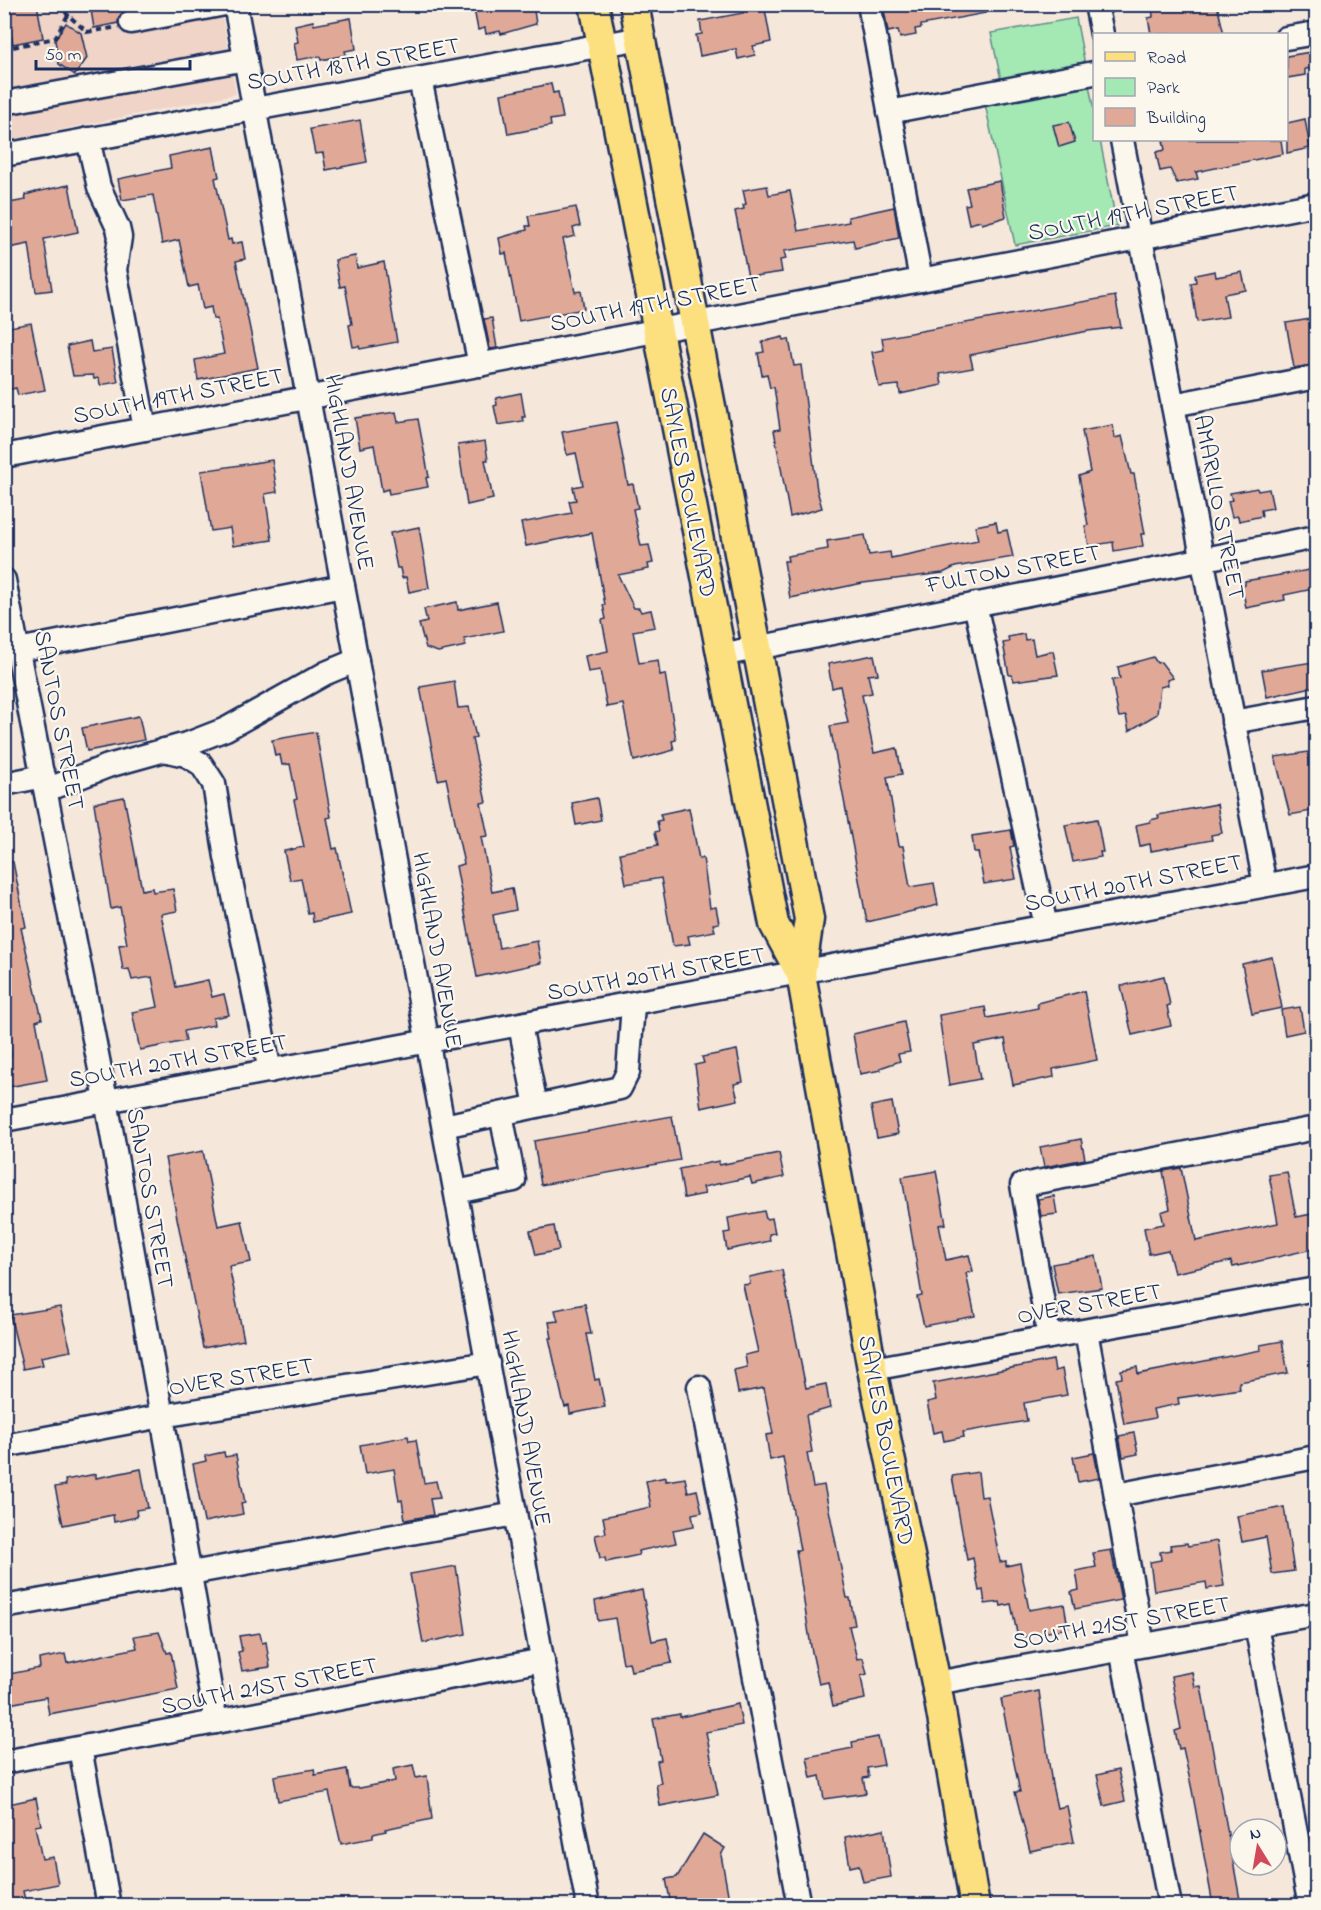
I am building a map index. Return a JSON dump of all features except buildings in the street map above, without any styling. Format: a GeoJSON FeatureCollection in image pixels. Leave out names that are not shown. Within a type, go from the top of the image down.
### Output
{"type":"FeatureCollection","features":[{"type":"Feature","properties":{"kind":"main road","name":"SAYLES BOULEVARD"},"geometry":{"type":"LineString","coordinates":[[594,4],[774,924],[801,974],[872,1369],[936,1683],[973,1905]]}},
{"type":"Feature","properties":{"kind":"main road","name":"SAYLES BOULEVARD"},"geometry":{"type":"LineString","coordinates":[[634,4],[809,919],[801,974]]}},
{"type":"Feature","properties":{"kind":"street"},"geometry":{"type":"LineString","coordinates":[[125,24],[225,4]]}},
{"type":"Feature","properties":{"kind":"street","name":"HIGHLAND AVENUE"},"geometry":{"type":"LineString","coordinates":[[235,4],[588,1905]]}},
{"type":"Feature","properties":{"kind":"street"},"geometry":{"type":"LineString","coordinates":[[869,4],[921,280]]}},
{"type":"Feature","properties":{"kind":"street"},"geometry":{"type":"LineString","coordinates":[[1096,4],[1102,33]]}},
{"type":"Feature","properties":{"kind":"street"},"geometry":{"type":"LineString","coordinates":[[1288,38],[1317,33]]}},
{"type":"Feature","properties":{"kind":"street","name":"SOUTH 18TH STREET"},"geometry":{"type":"LineString","coordinates":[[4,155],[641,38]]}},
{"type":"Feature","properties":{"kind":"street"},"geometry":{"type":"LineString","coordinates":[[4,104],[246,59]]}},
{"type":"Feature","properties":{"kind":"street"},"geometry":{"type":"LineString","coordinates":[[890,112],[1093,73]]}},
{"type":"Feature","properties":{"kind":"street"},"geometry":{"type":"LineString","coordinates":[[420,79],[480,365]]}},
{"type":"Feature","properties":{"kind":"street"},"geometry":{"type":"LineString","coordinates":[[88,139],[99,187],[120,237],[116,270],[145,429]]}},
{"type":"Feature","properties":{"kind":"street","name":"AMARILLO STREET"},"geometry":{"type":"LineString","coordinates":[[1122,141],[1264,885]]}},
{"type":"Feature","properties":{"kind":"street","name":"SOUTH 19TH STREET"},"geometry":{"type":"LineString","coordinates":[[4,456],[1317,204]]}},
{"type":"Feature","properties":{"kind":"street"},"geometry":{"type":"LineString","coordinates":[[1173,405],[1317,377]]}},
{"type":"Feature","properties":{"kind":"street","name":"FULTON STREET"},"geometry":{"type":"LineString","coordinates":[[721,655],[1317,537]]}},
{"type":"Feature","properties":{"kind":"street","name":"SANTOS STREET"},"geometry":{"type":"LineString","coordinates":[[4,580],[106,1100],[216,1722]]}},
{"type":"Feature","properties":{"kind":"street"},"geometry":{"type":"LineString","coordinates":[[18,650],[343,586]]}},
{"type":"Feature","properties":{"kind":"street"},"geometry":{"type":"LineString","coordinates":[[975,604],[1046,926]]}},
{"type":"Feature","properties":{"kind":"street"},"geometry":{"type":"LineString","coordinates":[[4,784],[45,783],[164,750],[226,729],[326,672],[357,660]]}},
{"type":"Feature","properties":{"kind":"street"},"geometry":{"type":"LineString","coordinates":[[1233,722],[1317,707]]}},
{"type":"Feature","properties":{"kind":"street"},"geometry":{"type":"LineString","coordinates":[[164,750],[186,755],[201,764],[214,784],[226,857],[270,1071]]}},
{"type":"Feature","properties":{"kind":"street","name":"SOUTH 20TH STREET"},"geometry":{"type":"LineString","coordinates":[[4,1120],[801,974],[1317,876]]}},
{"type":"Feature","properties":{"kind":"street"},"geometry":{"type":"LineString","coordinates":[[444,1126],[620,1088],[628,1072],[633,1005]]}},
{"type":"Feature","properties":{"kind":"street"},"geometry":{"type":"LineString","coordinates":[[520,1026],[536,1106]]}},
{"type":"Feature","properties":{"kind":"street"},"geometry":{"type":"LineString","coordinates":[[456,1192],[514,1180],[501,1114]]}},
{"type":"Feature","properties":{"kind":"street"},"geometry":{"type":"LineString","coordinates":[[1049,1337],[1022,1185],[1317,1128]]}},
{"type":"Feature","properties":{"kind":"street","name":"OVER STREET"},"geometry":{"type":"LineString","coordinates":[[872,1369],[1317,1289]]}},
{"type":"Feature","properties":{"kind":"street"},"geometry":{"type":"LineString","coordinates":[[1086,1331],[1143,1645]]}},
{"type":"Feature","properties":{"kind":"street","name":"OVER STREET"},"geometry":{"type":"LineString","coordinates":[[4,1446],[162,1416],[488,1363]]}},
{"type":"Feature","properties":{"kind":"street"},"geometry":{"type":"LineString","coordinates":[[699,1387],[799,1905]]}},
{"type":"Feature","properties":{"kind":"street"},"geometry":{"type":"LineString","coordinates":[[1116,1495],[1317,1457]]}},
{"type":"Feature","properties":{"kind":"street"},"geometry":{"type":"LineString","coordinates":[[4,1607],[515,1514]]}},
{"type":"Feature","properties":{"kind":"street","name":"SOUTH 21ST STREET"},"geometry":{"type":"LineString","coordinates":[[936,1683],[1317,1614]]}},
{"type":"Feature","properties":{"kind":"street"},"geometry":{"type":"LineString","coordinates":[[1256,1625],[1310,1905]]}},
{"type":"Feature","properties":{"kind":"street"},"geometry":{"type":"LineString","coordinates":[[1121,1649],[1170,1905]]}},
{"type":"Feature","properties":{"kind":"street","name":"SOUTH 21ST STREET"},"geometry":{"type":"LineString","coordinates":[[4,1762],[543,1660]]}},
{"type":"Feature","properties":{"kind":"street"},"geometry":{"type":"LineString","coordinates":[[80,1748],[109,1905]]}},
{"type":"Feature","properties":{"kind":"path"},"geometry":{"type":"LineString","coordinates":[[58,4],[87,32],[125,24]]}},
{"type":"Feature","properties":{"kind":"path"},"geometry":{"type":"LineString","coordinates":[[13,47],[55,38],[72,4]]}},
{"type":"Feature","properties":{"kind":"shaded area"},"geometry":{"type":"Polygon","coordinates":[[[5,5],[220,5],[236,94],[5,141],[5,5]]]}},
{"type":"Feature","properties":{"kind":"green space"},"geometry":{"type":"Polygon","coordinates":[[[1076,18],[1093,106],[1093,141],[1100,141],[1117,226],[1015,245],[984,99],[1004,94],[991,33],[1076,18]]]}}]}
